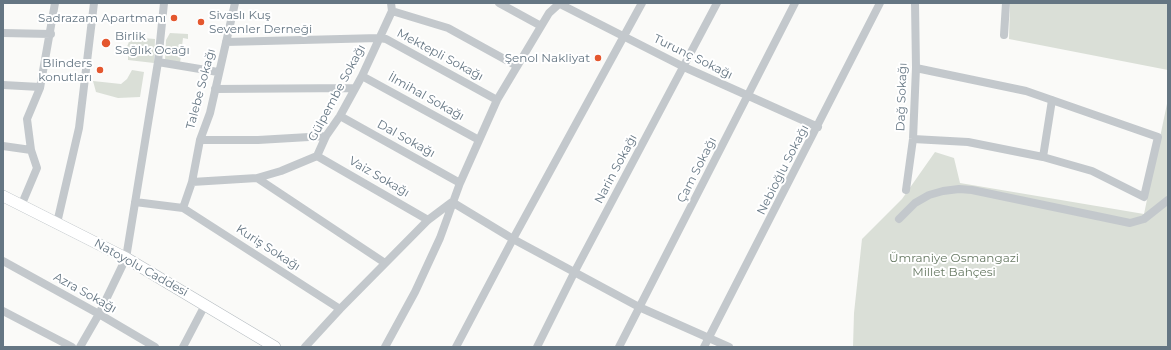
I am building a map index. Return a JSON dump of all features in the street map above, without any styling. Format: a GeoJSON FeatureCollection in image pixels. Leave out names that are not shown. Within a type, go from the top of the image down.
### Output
{"type":"FeatureCollection","features":[{"type":"Feature","properties":{"kind":"main road","name":"Natoyolu Caddesi"},"geometry":{"type":"LineString","coordinates":[[3,196],[126,258],[275,347]]}},
{"type":"Feature","properties":{"kind":"street"},"geometry":{"type":"LineString","coordinates":[[21,206],[37,168],[31,150],[28,119],[40,87],[51,34],[55,3]]}},
{"type":"Feature","properties":{"kind":"street"},"geometry":{"type":"LineString","coordinates":[[57,223],[79,128],[94,3]]}},
{"type":"Feature","properties":{"kind":"street"},"geometry":{"type":"LineString","coordinates":[[80,347],[99,314],[126,258],[158,62],[164,3]]}},
{"type":"Feature","properties":{"kind":"street"},"geometry":{"type":"LineString","coordinates":[[225,3],[236,4]]}},
{"type":"Feature","properties":{"kind":"street"},"geometry":{"type":"LineString","coordinates":[[499,3],[541,26]]}},
{"type":"Feature","properties":{"kind":"street"},"geometry":{"type":"LineString","coordinates":[[456,347],[513,239],[642,3]]}},
{"type":"Feature","properties":{"kind":"street","name":"Narin Sokağı"},"geometry":{"type":"LineString","coordinates":[[537,347],[575,271],[717,3]]}},
{"type":"Feature","properties":{"kind":"street","name":"Çam Sokağı"},"geometry":{"type":"LineString","coordinates":[[619,347],[795,3]]}},
{"type":"Feature","properties":{"kind":"street","name":"Nebioğlu Sokağı"},"geometry":{"type":"LineString","coordinates":[[704,347],[818,127],[880,3]]}},
{"type":"Feature","properties":{"kind":"street","name":"Dağ Sokağı"},"geometry":{"type":"LineString","coordinates":[[906,190],[913,139],[916,68],[915,3]]}},
{"type":"Feature","properties":{"kind":"street"},"geometry":{"type":"LineString","coordinates":[[1004,35],[1006,3]]}},
{"type":"Feature","properties":{"kind":"street","name":"Talebe Sokağı"},"geometry":{"type":"LineString","coordinates":[[182,208],[192,182],[200,140],[210,113],[218,72],[236,4]]}},
{"type":"Feature","properties":{"kind":"street"},"geometry":{"type":"LineString","coordinates":[[385,347],[415,292],[440,238],[460,182],[497,100],[549,13],[560,4]]}},
{"type":"Feature","properties":{"kind":"street","name":"Turunç Sokağı"},"geometry":{"type":"LineString","coordinates":[[560,4],[684,67],[748,97],[818,127]]}},
{"type":"Feature","properties":{"kind":"street","name":"Gülpembe Sokağı"},"geometry":{"type":"LineString","coordinates":[[192,182],[257,178],[281,171],[317,156],[326,136],[340,116],[362,76],[391,7],[448,28],[517,66]]}},
{"type":"Feature","properties":{"kind":"street"},"geometry":{"type":"LineString","coordinates":[[3,33],[51,34]]}},
{"type":"Feature","properties":{"kind":"street","name":"Mektepli Sokağı"},"geometry":{"type":"LineString","coordinates":[[226,42],[379,38],[394,42],[497,100]]}},
{"type":"Feature","properties":{"kind":"street"},"geometry":{"type":"LineString","coordinates":[[158,62],[218,72]]}},
{"type":"Feature","properties":{"kind":"street"},"geometry":{"type":"LineString","coordinates":[[913,139],[968,142],[1043,157],[1092,171],[1144,197],[1158,136],[1026,91],[916,68]]}},
{"type":"Feature","properties":{"kind":"street","name":"İlmihal Sokağı"},"geometry":{"type":"LineString","coordinates":[[362,76],[479,140]]}},
{"type":"Feature","properties":{"kind":"street"},"geometry":{"type":"LineString","coordinates":[[3,85],[40,87]]}},
{"type":"Feature","properties":{"kind":"street"},"geometry":{"type":"LineString","coordinates":[[215,89],[355,88]]}},
{"type":"Feature","properties":{"kind":"street"},"geometry":{"type":"LineString","coordinates":[[1043,157],[1052,100]]}},
{"type":"Feature","properties":{"kind":"street","name":"Dal Sokağı"},"geometry":{"type":"LineString","coordinates":[[340,116],[460,182]]}},
{"type":"Feature","properties":{"kind":"street"},"geometry":{"type":"LineString","coordinates":[[200,140],[326,136]]}},
{"type":"Feature","properties":{"kind":"street"},"geometry":{"type":"LineString","coordinates":[[3,146],[31,150]]}},
{"type":"Feature","properties":{"kind":"street","name":"Vaiz Sokağı"},"geometry":{"type":"LineString","coordinates":[[317,156],[428,220]]}},
{"type":"Feature","properties":{"kind":"street"},"geometry":{"type":"LineString","coordinates":[[257,178],[385,263]]}},
{"type":"Feature","properties":{"kind":"street"},"geometry":{"type":"LineString","coordinates":[[899,219],[915,203],[929,195],[959,189],[972,190],[1130,223],[1144,219],[1168,200]]}},
{"type":"Feature","properties":{"kind":"street"},"geometry":{"type":"LineString","coordinates":[[135,202],[182,208]]}},
{"type":"Feature","properties":{"kind":"street"},"geometry":{"type":"LineString","coordinates":[[452,202],[513,239],[575,271],[639,307],[729,347]]}},
{"type":"Feature","properties":{"kind":"street"},"geometry":{"type":"LineString","coordinates":[[305,347],[340,309],[428,220],[452,202]]}},
{"type":"Feature","properties":{"kind":"street","name":"Kuriş Sokağı"},"geometry":{"type":"LineString","coordinates":[[182,208],[340,309]]}},
{"type":"Feature","properties":{"kind":"street","name":"Azra Sokağı"},"geometry":{"type":"LineString","coordinates":[[3,261],[155,347]]}},
{"type":"Feature","properties":{"kind":"street"},"geometry":{"type":"LineString","coordinates":[[183,347],[206,305]]}},
{"type":"Feature","properties":{"kind":"street"},"geometry":{"type":"LineString","coordinates":[[3,311],[72,347]]}},
{"type":"Feature","properties":{"kind":"green space"},"geometry":{"type":"Polygon","coordinates":[[[1010,3],[1168,3],[1168,70],[1009,39],[1010,3]]]}},
{"type":"Feature","properties":{"kind":"green space"},"geometry":{"type":"Polygon","coordinates":[[[170,33],[188,34],[188,39],[183,38],[180,63],[165,61],[166,40],[170,33]]]}},
{"type":"Feature","properties":{"kind":"green space"},"geometry":{"type":"Polygon","coordinates":[[[131,37],[155,39],[154,63],[128,60],[128,52],[126,49],[131,37]]]}},
{"type":"Feature","properties":{"kind":"green space"},"geometry":{"type":"Polygon","coordinates":[[[132,70],[144,72],[140,97],[118,98],[96,92],[93,81],[121,84],[127,79],[132,70]]]}},
{"type":"Feature","properties":{"kind":"green space","name":"Ümraniye Osmangazi Millet Bahçesi"},"geometry":{"type":"Polygon","coordinates":[[[1168,99],[1168,347],[853,347],[854,313],[862,239],[902,199],[935,152],[954,158],[960,183],[1144,214],[1168,99]]]}},
{"type":"Feature","properties":{"kind":"place","name":"Sadrazam Apartmanı"},"geometry":{"type":"Point","coordinates":[174,18]}},
{"type":"Feature","properties":{"kind":"place","name":"Sivaslı Kuş Sevenler Derneği"},"geometry":{"type":"Point","coordinates":[201,22]}},
{"type":"Feature","properties":{"kind":"place","name":"Birlik Sağlık Ocağı"},"geometry":{"type":"Point","coordinates":[106,43]}},
{"type":"Feature","properties":{"kind":"place","name":"Şenol Nakliyat"},"geometry":{"type":"Point","coordinates":[598,58]}},
{"type":"Feature","properties":{"kind":"place","name":"Blinders konutları"},"geometry":{"type":"Point","coordinates":[100,70]}}]}
